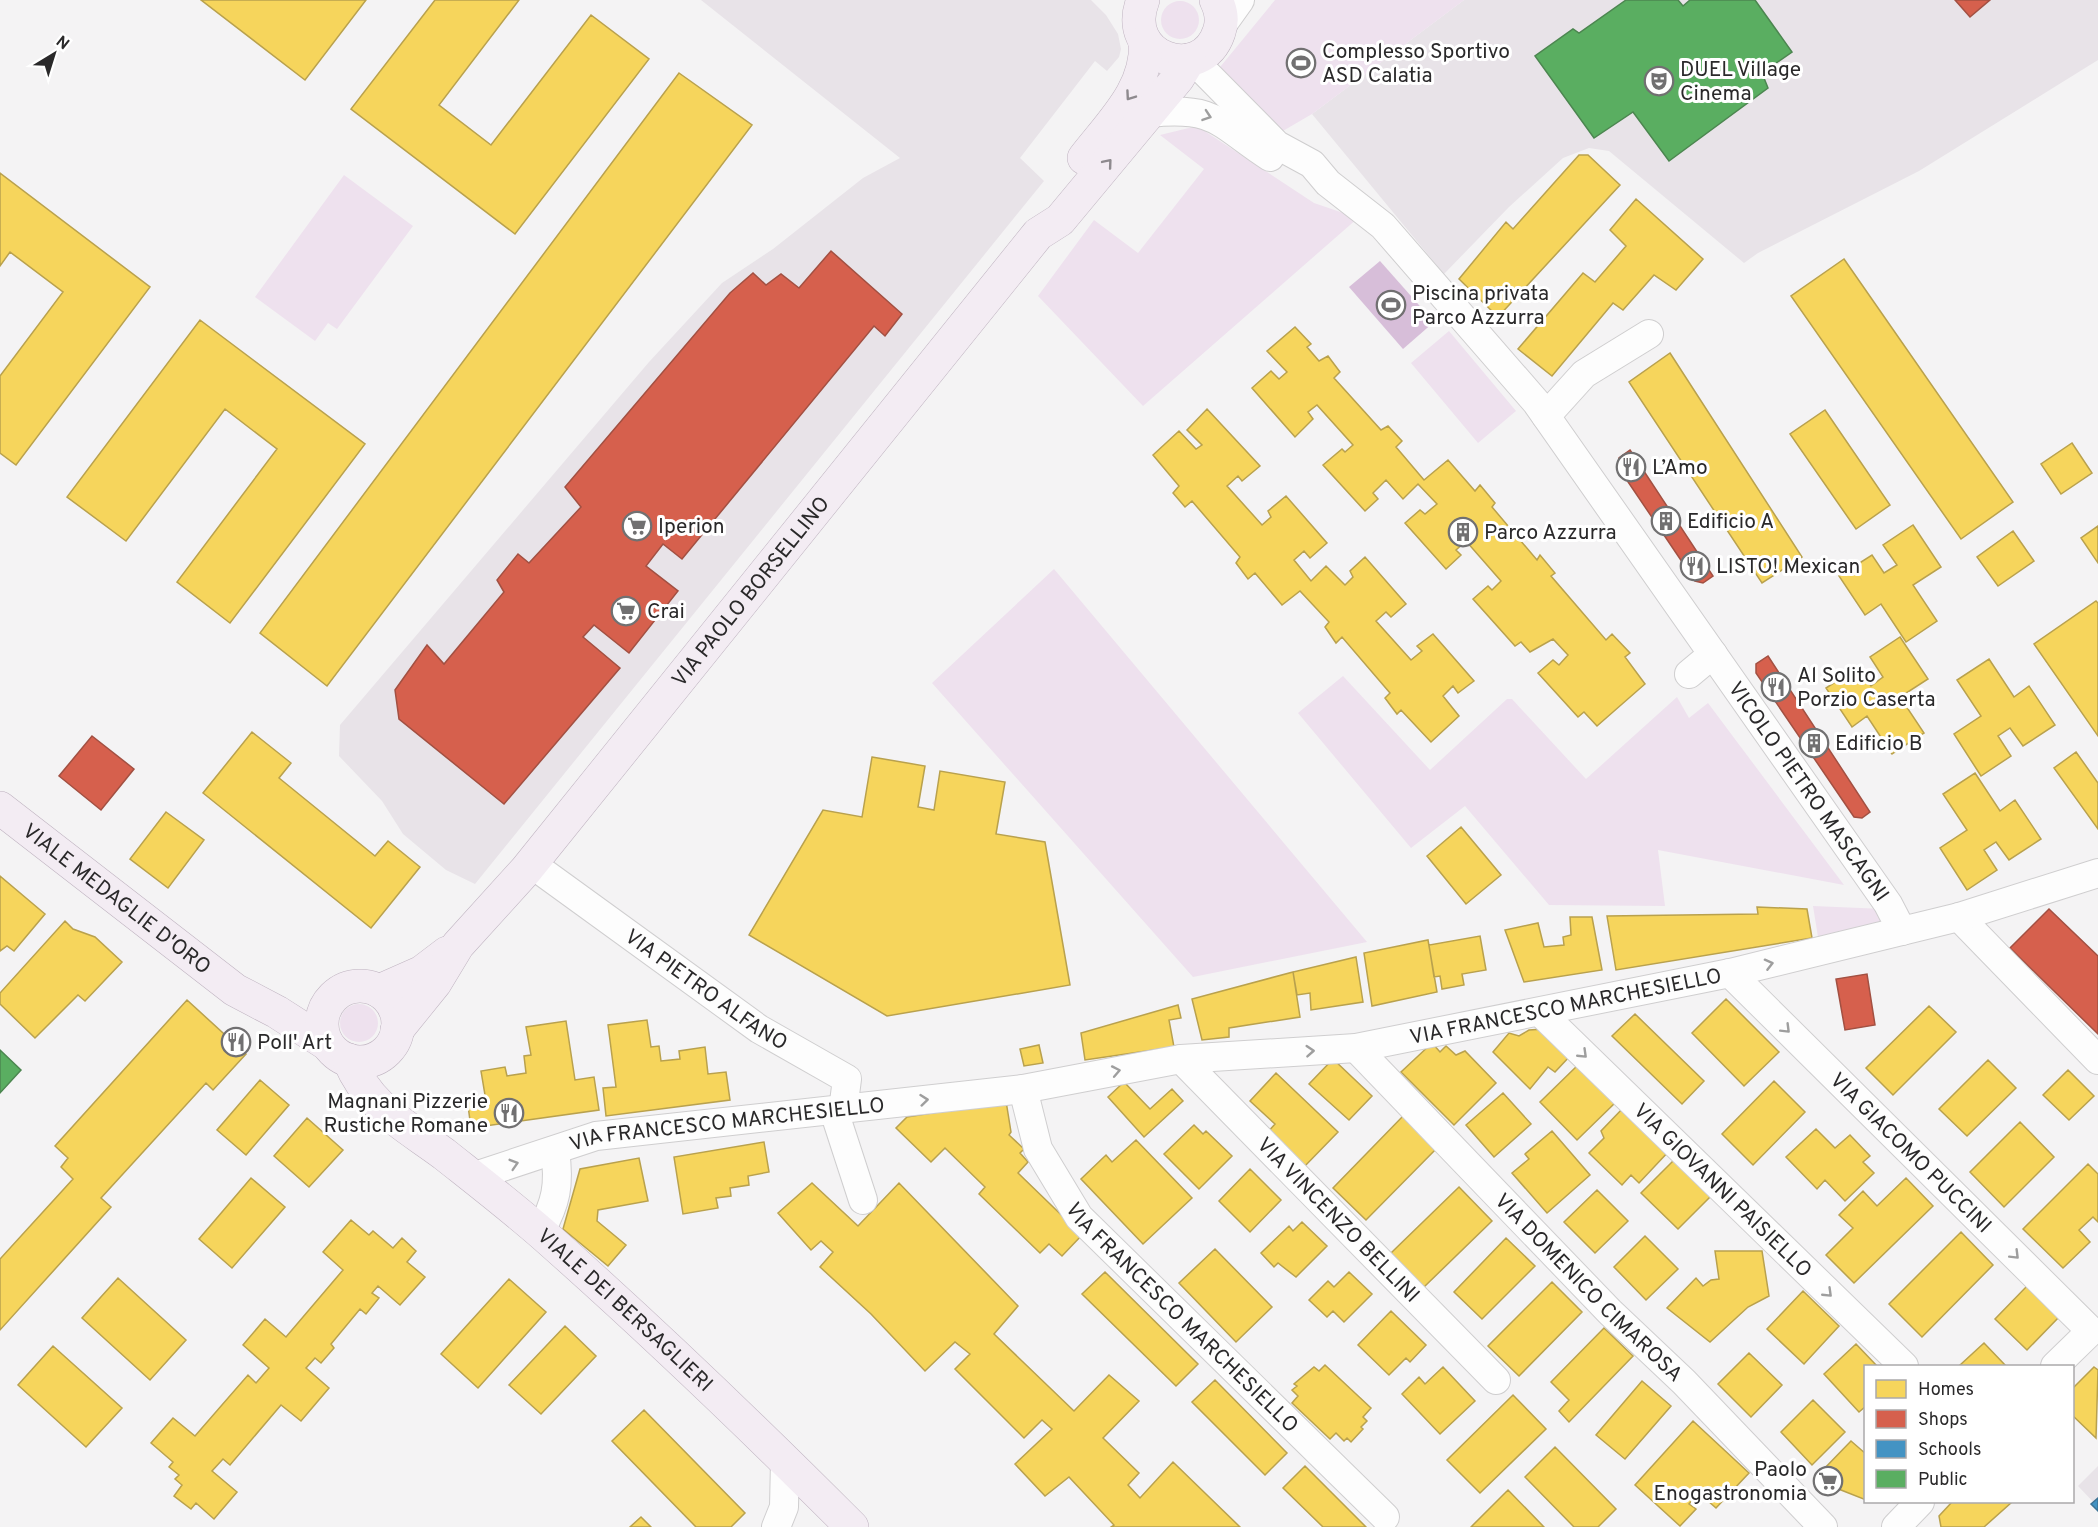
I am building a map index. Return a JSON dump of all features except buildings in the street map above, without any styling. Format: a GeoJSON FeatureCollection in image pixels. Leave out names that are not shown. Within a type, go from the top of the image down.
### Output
{"type":"FeatureCollection","features":[{"type":"Feature","properties":{"kind":"main road","name":"VIA PAOLO BORSELLINO"},"geometry":{"type":"LineString","coordinates":[[1038,234],[1046,208],[1142,78],[1146,58],[1145,42],[1138,20],[1143,0]]}},
{"type":"Feature","properties":{"kind":"main road","name":"VIA PAOLO BORSELLINO"},"geometry":{"type":"LineString","coordinates":[[379,991],[422,972],[458,945],[526,870],[1038,234],[1060,220],[1150,113],[1190,60],[1210,48],[1218,14]]}},
{"type":"Feature","properties":{"kind":"main road"},"geometry":{"type":"LineString","coordinates":[[1145,42],[1164,58],[1190,60]]}},
{"type":"Feature","properties":{"kind":"main road","name":"VIALE MEDAGLIE D'ORO"},"geometry":{"type":"LineString","coordinates":[[0,808],[235,990],[268,1023],[382,1110]]}},
{"type":"Feature","properties":{"kind":"main road","name":"VIA PAOLO BORSELLINO"},"geometry":{"type":"LineString","coordinates":[[397,1030],[435,983],[458,945]]}},
{"type":"Feature","properties":{"kind":"main road"},"geometry":{"type":"LineString","coordinates":[[351,1054],[394,1041],[397,1030],[394,1007],[379,991],[354,986],[342,990],[325,1008],[322,1020],[351,1054],[376,1083],[382,1110]]}},
{"type":"Feature","properties":{"kind":"main road","name":"VIALE MEDAGLIE D'ORO"},"geometry":{"type":"LineString","coordinates":[[235,990],[351,1054]]}},
{"type":"Feature","properties":{"kind":"main road","name":"VIALE DEI BERSAGLIERI"},"geometry":{"type":"LineString","coordinates":[[382,1110],[472,1176],[540,1232],[785,1461],[852,1527]]}},
{"type":"Feature","properties":{"kind":"street"},"geometry":{"type":"LineString","coordinates":[[1218,14],[1240,0]]}},
{"type":"Feature","properties":{"kind":"street","name":"VICOLO PIETRO MASCAGNI"},"geometry":{"type":"LineString","coordinates":[[1190,60],[1277,145],[1312,164],[1328,183],[1383,226],[1546,416],[1888,904],[1902,931]]}},
{"type":"Feature","properties":{"kind":"street","name":"VICOLO PIETRO MASCAGNI"},"geometry":{"type":"LineString","coordinates":[[1150,113],[1198,112],[1222,121],[1306,181],[1328,183]]}},
{"type":"Feature","properties":{"kind":"street"},"geometry":{"type":"LineString","coordinates":[[1546,416],[1584,374],[1649,333]]}},
{"type":"Feature","properties":{"kind":"street"},"geometry":{"type":"LineString","coordinates":[[1689,674],[1713,654]]}},
{"type":"Feature","properties":{"kind":"street","name":"VIA PIETRO ALFANO"},"geometry":{"type":"LineString","coordinates":[[544,873],[759,1029],[847,1079],[838,1115]]}},
{"type":"Feature","properties":{"kind":"street","name":"VIA FRANCESCO MARCHESIELLO"},"geometry":{"type":"LineString","coordinates":[[472,1176],[555,1152],[597,1136],[838,1115],[1023,1089],[1181,1059],[1356,1048],[1730,974],[1959,917],[2098,873]]}},
{"type":"Feature","properties":{"kind":"street"},"geometry":{"type":"LineString","coordinates":[[1959,917],[2098,1060]]}},
{"type":"Feature","properties":{"kind":"street","name":"VIA GIACOMO PUCCINI"},"geometry":{"type":"LineString","coordinates":[[1730,974],[2091,1331],[2056,1365]]}},
{"type":"Feature","properties":{"kind":"street","name":"VIA GIOVANNI PAISIELLO"},"geometry":{"type":"LineString","coordinates":[[1541,1013],[1903,1365]]}},
{"type":"Feature","properties":{"kind":"street","name":"VIA DOMENICO CIMAROSA"},"geometry":{"type":"LineString","coordinates":[[1356,1048],[1610,1312],[1684,1382],[1823,1527]]}},
{"type":"Feature","properties":{"kind":"street","name":"VIA VINCENZO BELLINI"},"geometry":{"type":"LineString","coordinates":[[1181,1059],[1496,1380]]}},
{"type":"Feature","properties":{"kind":"street","name":"VIA FRANCESCO MARCHESIELLO"},"geometry":{"type":"LineString","coordinates":[[1023,1089],[1038,1149],[1079,1216],[1385,1517]]}},
{"type":"Feature","properties":{"kind":"street"},"geometry":{"type":"LineString","coordinates":[[838,1115],[863,1200]]}},
{"type":"Feature","properties":{"kind":"street"},"geometry":{"type":"LineString","coordinates":[[540,1232],[553,1208],[557,1187],[559,1176],[555,1152]]}},
{"type":"Feature","properties":{"kind":"street"},"geometry":{"type":"LineString","coordinates":[[776,1527],[784,1507],[785,1461]]}},
{"type":"Feature","properties":{"kind":"street"},"geometry":{"type":"LineString","coordinates":[[1896,1527],[1919,1503]]}},
{"type":"Feature","properties":{"kind":"shaded area"},"geometry":{"type":"Polygon","coordinates":[[[701,0],[1091,0],[1106,15],[1118,34],[1121,49],[1119,57],[1107,71],[1095,61],[1020,158],[1044,181],[475,884],[446,870],[403,834],[382,801],[339,756],[340,725],[649,362],[722,283],[773,249],[863,178],[900,158],[701,0]]]}},
{"type":"Feature","properties":{"kind":"shaded area","name":"Complesso Sportivo ASD Calatia"},"geometry":{"type":"Polygon","coordinates":[[[1275,0],[1464,0],[1312,114],[1276,135],[1216,72],[1275,0]]]}},
{"type":"Feature","properties":{"kind":"shaded area","name":"DUEL Village Cinema"},"geometry":{"type":"Polygon","coordinates":[[[1464,0],[2098,0],[2098,60],[1919,171],[1758,253],[1744,263],[1609,151],[1589,148],[1563,158],[1509,207],[1444,274],[1312,114],[1464,0]]]}},
{"type":"Feature","properties":{"kind":"shaded area"},"geometry":{"type":"Polygon","coordinates":[[[1180,1],[1187,2],[1193,7],[1198,13],[1198,27],[1193,33],[1187,38],[1180,39],[1173,38],[1167,33],[1162,27],[1161,20],[1162,13],[1167,7],[1173,2],[1180,1]]]}},
{"type":"Feature","properties":{"kind":"shaded area"},"geometry":{"type":"Polygon","coordinates":[[[1197,126],[1314,203],[1358,218],[1143,406],[1038,296],[1094,220],[1138,253],[1204,169],[1160,135],[1197,126]]]}},
{"type":"Feature","properties":{"kind":"shaded area"},"geometry":{"type":"Polygon","coordinates":[[[344,175],[413,226],[337,329],[328,323],[315,341],[255,297],[344,175]]]}},
{"type":"Feature","properties":{"kind":"shaded area","name":"Piscina privata Parco Azzurra"},"geometry":{"type":"Polygon","coordinates":[[[1380,261],[1434,322],[1403,349],[1349,287],[1380,261]]]}},
{"type":"Feature","properties":{"kind":"shaded area"},"geometry":{"type":"Polygon","coordinates":[[[1449,331],[1516,411],[1478,443],[1411,363],[1449,331]]]}},
{"type":"Feature","properties":{"kind":"shaded area"},"geometry":{"type":"Polygon","coordinates":[[[1054,569],[1367,942],[1193,977],[932,683],[1054,569]]]}},
{"type":"Feature","properties":{"kind":"shaded area"},"geometry":{"type":"Polygon","coordinates":[[[1343,676],[1430,770],[1507,699],[1512,699],[1586,779],[1677,697],[1689,718],[1708,703],[1844,885],[1658,850],[1665,906],[1549,905],[1465,806],[1411,848],[1298,713],[1343,676]]]}},
{"type":"Feature","properties":{"kind":"shaded area"},"geometry":{"type":"Polygon","coordinates":[[[1813,906],[1884,909],[1893,927],[1818,937],[1813,906]]]}},
{"type":"Feature","properties":{"kind":"shaded area"},"geometry":{"type":"Polygon","coordinates":[[[359,1004],[372,1010],[378,1023],[372,1036],[359,1042],[346,1036],[340,1023],[346,1010],[359,1004]]]}},
{"type":"Feature","properties":{"kind":"shaded area"},"geometry":{"type":"Polygon","coordinates":[[[2098,1466],[2098,1507],[2078,1486],[2098,1466]]]}},
{"type":"Feature","properties":{"kind":"place","name":"Complesso Sportivo ASD Calatia"},"geometry":{"type":"Point","coordinates":[1301,63]}},
{"type":"Feature","properties":{"kind":"place","name":"DUEL Village Cinema"},"geometry":{"type":"Point","coordinates":[1659,81]}},
{"type":"Feature","properties":{"kind":"place","name":"Piscina privata Parco Azzurra"},"geometry":{"type":"Point","coordinates":[1391,305]}},
{"type":"Feature","properties":{"kind":"place","name":"L’Amo"},"geometry":{"type":"Point","coordinates":[1631,467]}},
{"type":"Feature","properties":{"kind":"place","name":"Edificio A"},"geometry":{"type":"Point","coordinates":[1666,521]}},
{"type":"Feature","properties":{"kind":"place","name":"Iperion"},"geometry":{"type":"Point","coordinates":[637,526]}},
{"type":"Feature","properties":{"kind":"place","name":"Parco Azzurra"},"geometry":{"type":"Point","coordinates":[1463,532]}},
{"type":"Feature","properties":{"kind":"place","name":"LISTO! Mexican"},"geometry":{"type":"Point","coordinates":[1695,566]}},
{"type":"Feature","properties":{"kind":"place","name":"Crai"},"geometry":{"type":"Point","coordinates":[626,611]}},
{"type":"Feature","properties":{"kind":"place","name":"Al Solito Porzio Caserta"},"geometry":{"type":"Point","coordinates":[1776,687]}},
{"type":"Feature","properties":{"kind":"place","name":"Edificio B"},"geometry":{"type":"Point","coordinates":[1814,743]}},
{"type":"Feature","properties":{"kind":"place","name":"Poll' Art"},"geometry":{"type":"Point","coordinates":[236,1042]}},
{"type":"Feature","properties":{"kind":"place","name":"Magnani Pizzerie Rustiche Romane"},"geometry":{"type":"Point","coordinates":[509,1113]}},
{"type":"Feature","properties":{"kind":"place","name":"Paolo Enogastronomia"},"geometry":{"type":"Point","coordinates":[1828,1481]}}]}
